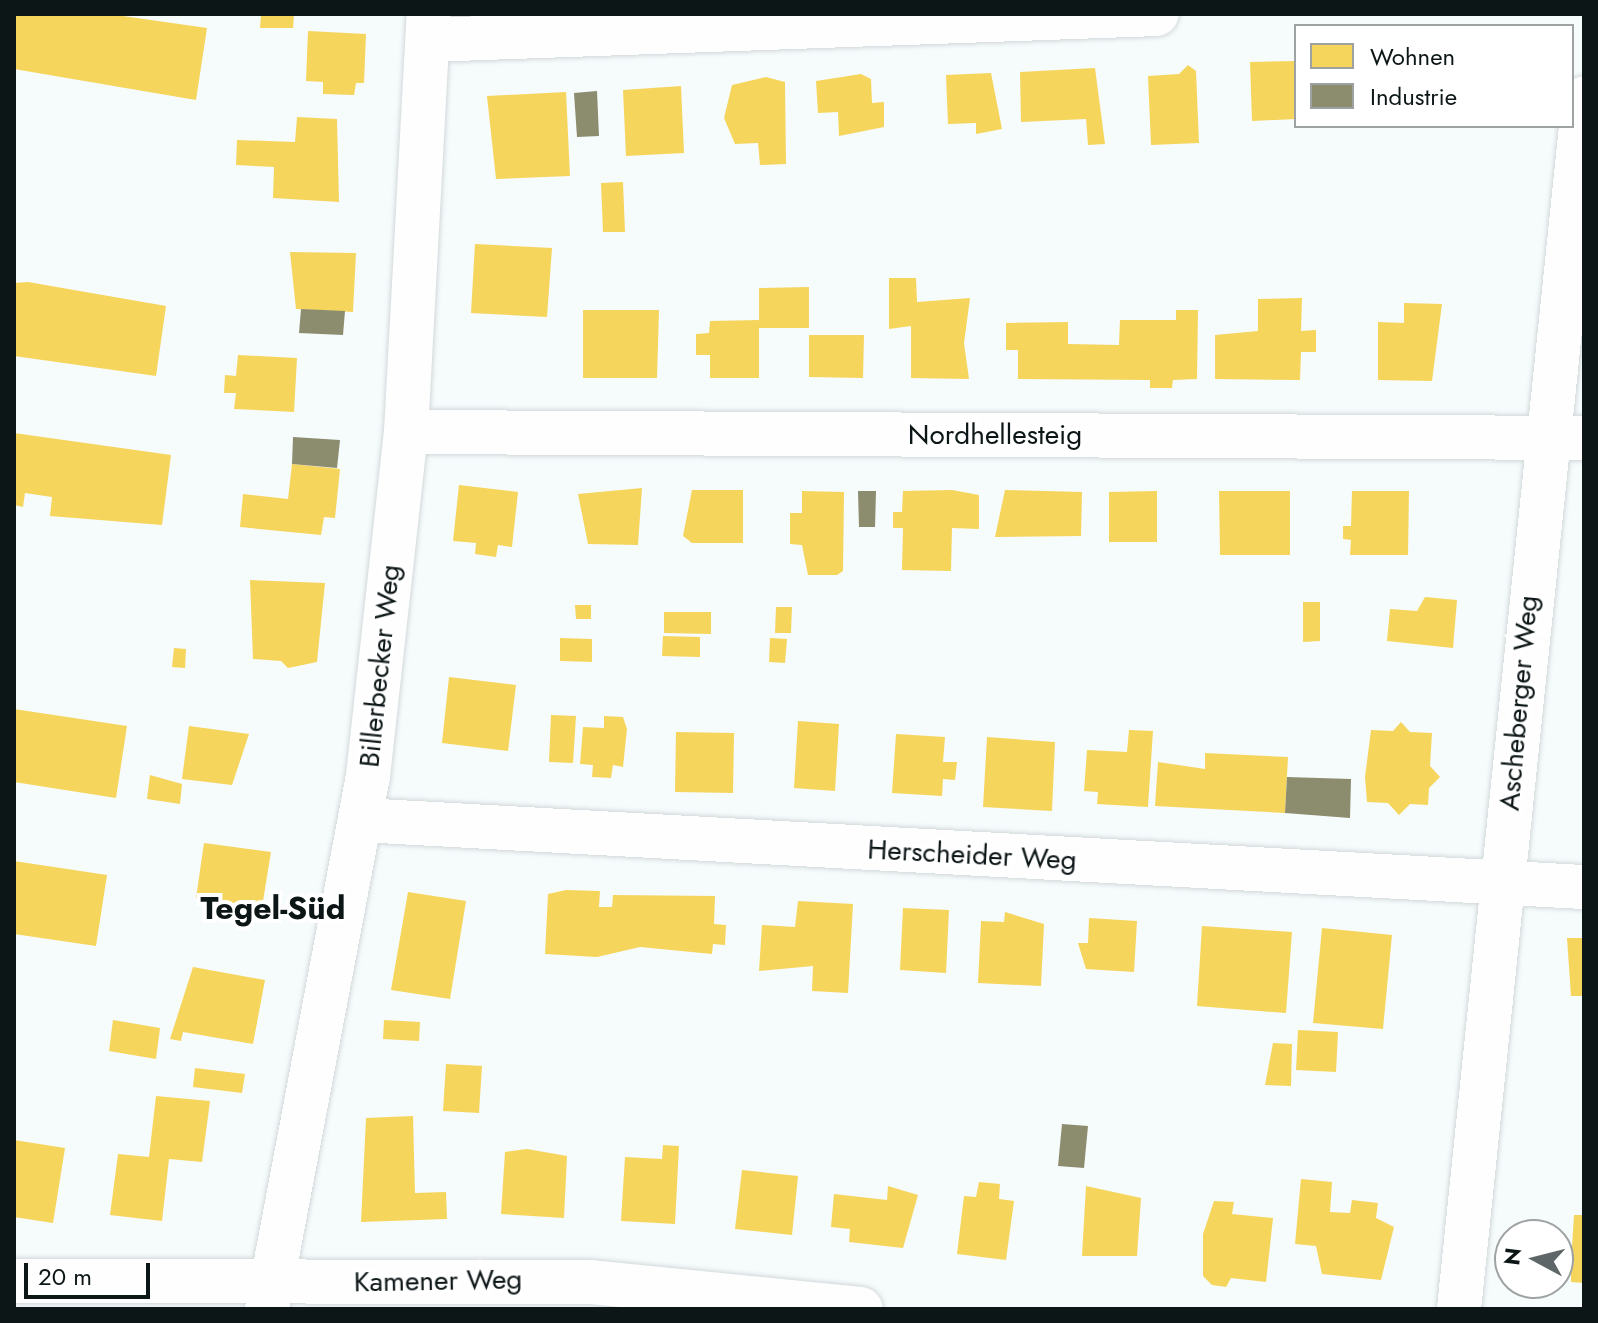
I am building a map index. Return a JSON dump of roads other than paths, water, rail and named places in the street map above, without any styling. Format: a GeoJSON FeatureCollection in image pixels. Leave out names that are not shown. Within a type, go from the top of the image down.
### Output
{"type":"FeatureCollection","features":[{"type":"Feature","properties":{"kind":"street"},"geometry":{"type":"LineString","coordinates":[[428,27],[1157,14]]}},
{"type":"Feature","properties":{"kind":"street","name":"Billerbecker Weg"},"geometry":{"type":"LineString","coordinates":[[270,1297],[361,820],[406,432],[428,27]]}},
{"type":"Feature","properties":{"kind":"street","name":"Ascheberger Weg"},"geometry":{"type":"LineString","coordinates":[[1459,1309],[1502,886],[1564,438],[1584,98]]}},
{"type":"Feature","properties":{"kind":"street","name":"Nordhellesteig"},"geometry":{"type":"LineString","coordinates":[[406,432],[1564,438]]}},
{"type":"Feature","properties":{"kind":"street","name":"Herscheider Weg"},"geometry":{"type":"LineString","coordinates":[[361,820],[1502,886],[1584,887]]}},
{"type":"Feature","properties":{"kind":"street","name":"Kamener Weg"},"geometry":{"type":"LineString","coordinates":[[14,1281],[270,1297],[591,1282],[861,1309]]}},
{"type":"Feature","properties":{"kind":"district","name":"Tegel-Süd"},"geometry":{"type":"Point","coordinates":[273,908]}}]}
